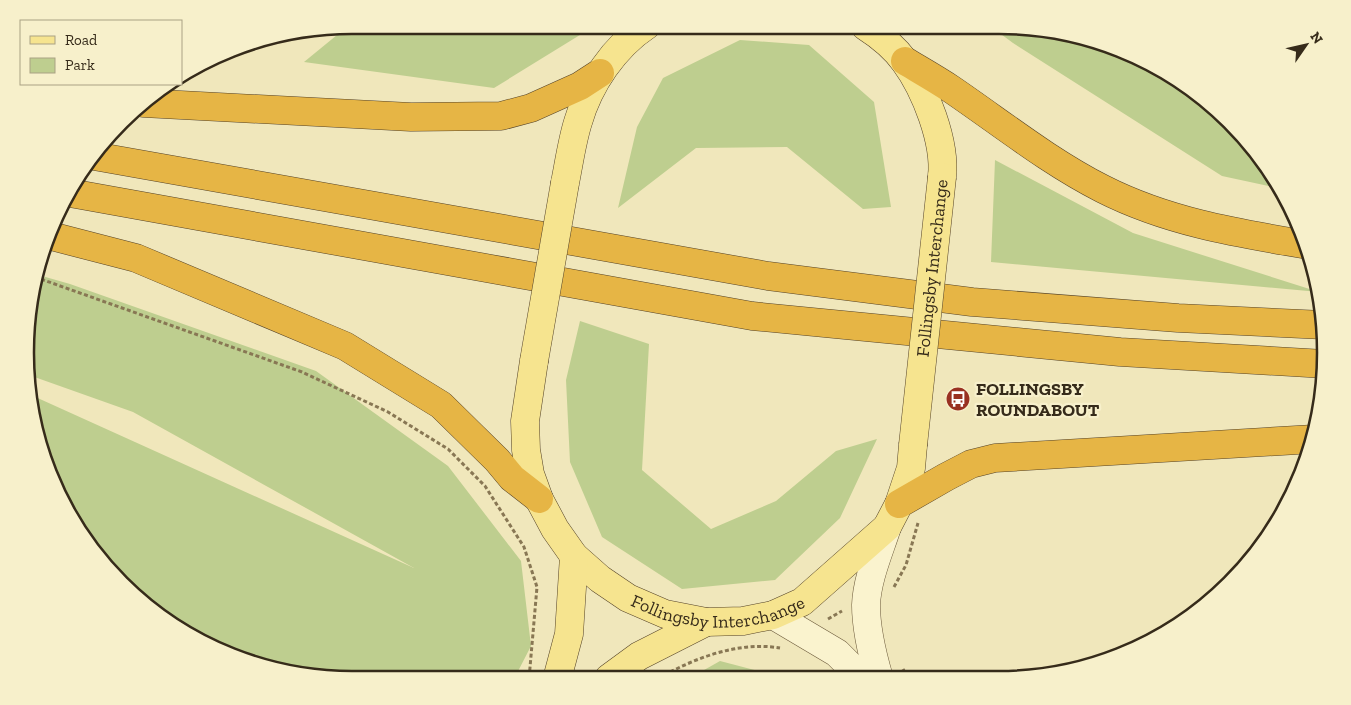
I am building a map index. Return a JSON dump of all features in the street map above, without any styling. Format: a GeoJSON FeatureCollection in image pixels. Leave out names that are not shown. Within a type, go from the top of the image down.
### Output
{"type":"FeatureCollection","features":[{"type":"Feature","properties":{"kind":"highway"},"geometry":{"type":"LineString","coordinates":[[905,61],[949,88],[1044,155],[1103,190],[1160,214],[1215,229],[1297,243]]}},
{"type":"Feature","properties":{"kind":"highway"},"geometry":{"type":"LineString","coordinates":[[154,104],[411,117],[501,116],[531,108],[553,99],[580,86],[600,73]]}},
{"type":"Feature","properties":{"kind":"highway"},"geometry":{"type":"LineString","coordinates":[[101,157],[768,276],[972,302],[1178,318],[1316,325]]}},
{"type":"Feature","properties":{"kind":"highway"},"geometry":{"type":"LineString","coordinates":[[76,194],[752,316],[1120,352],[1317,364]]}},
{"type":"Feature","properties":{"kind":"highway"},"geometry":{"type":"LineString","coordinates":[[56,237],[136,258],[345,346],[441,404],[497,460],[512,478],[539,499]]}},
{"type":"Feature","properties":{"kind":"highway"},"geometry":{"type":"LineString","coordinates":[[893,516],[923,490],[971,464],[996,458],[1305,440]]}},
{"type":"Feature","properties":{"kind":"main road","name":"Follingsby Interchange"},"geometry":{"type":"LineString","coordinates":[[635,34],[620,48],[600,73],[578,122],[565,183],[534,361],[525,421],[526,450],[530,474],[539,499],[555,528],[574,556],[600,579],[628,598],[665,614],[706,622],[743,621],[773,615],[802,602],[893,516],[911,468],[943,166],[939,138],[928,103],[905,61],[877,34]]}},
{"type":"Feature","properties":{"kind":"main road"},"geometry":{"type":"LineString","coordinates":[[559,671],[569,634],[574,556]]}},
{"type":"Feature","properties":{"kind":"main road"},"geometry":{"type":"LineString","coordinates":[[619,671],[639,656],[706,622]]}},
{"type":"Feature","properties":{"kind":"street"},"geometry":{"type":"LineString","coordinates":[[889,671],[869,642],[866,605],[870,584],[893,516]]}},
{"type":"Feature","properties":{"kind":"street"},"geometry":{"type":"LineString","coordinates":[[773,615],[837,653],[855,671]]}},
{"type":"Feature","properties":{"kind":"path"},"geometry":{"type":"LineString","coordinates":[[43,280],[302,372],[388,412],[448,449],[485,486],[524,546],[537,587],[530,671]]}},
{"type":"Feature","properties":{"kind":"path"},"geometry":{"type":"LineString","coordinates":[[894,588],[906,565],[916,529],[923,490]]}},
{"type":"Feature","properties":{"kind":"path"},"geometry":{"type":"LineString","coordinates":[[673,671],[686,664],[728,650],[769,646],[804,652],[819,626],[848,607],[866,605]]}},
{"type":"Feature","properties":{"kind":"green space"},"geometry":{"type":"Polygon","coordinates":[[[338,34],[582,34],[494,88],[304,62],[338,34]]]}},
{"type":"Feature","properties":{"kind":"green space"},"geometry":{"type":"Polygon","coordinates":[[[1001,34],[1040,36],[1081,45],[1120,58],[1158,76],[1193,100],[1224,127],[1251,158],[1271,187],[1222,176],[1001,34]]]}},
{"type":"Feature","properties":{"kind":"green space"},"geometry":{"type":"Polygon","coordinates":[[[740,40],[809,45],[874,102],[891,207],[863,209],[787,147],[696,148],[618,208],[637,127],[663,78],[740,40]]]}},
{"type":"Feature","properties":{"kind":"green space"},"geometry":{"type":"Polygon","coordinates":[[[995,160],[1133,233],[1311,289],[1311,291],[991,262],[995,160]]]}},
{"type":"Feature","properties":{"kind":"green space"},"geometry":{"type":"Polygon","coordinates":[[[43,276],[70,284],[316,371],[448,466],[521,561],[531,646],[518,671],[332,671],[311,669],[270,660],[231,647],[175,618],[127,578],[87,530],[58,474],[45,435],[37,398],[414,568],[133,412],[34,377],[34,332],[36,311],[43,276]]]}},
{"type":"Feature","properties":{"kind":"green space"},"geometry":{"type":"Polygon","coordinates":[[[580,321],[649,344],[642,470],[711,529],[776,501],[836,451],[877,439],[840,518],[775,580],[682,589],[602,537],[570,462],[566,380],[580,321]]]}},
{"type":"Feature","properties":{"kind":"green space"},"geometry":{"type":"Polygon","coordinates":[[[720,661],[758,671],[702,671],[720,661]]]}},
{"type":"Feature","properties":{"kind":"place","name":"FOLLINGSBY ROUNDABOUT"},"geometry":{"type":"Point","coordinates":[958,399]}}]}
